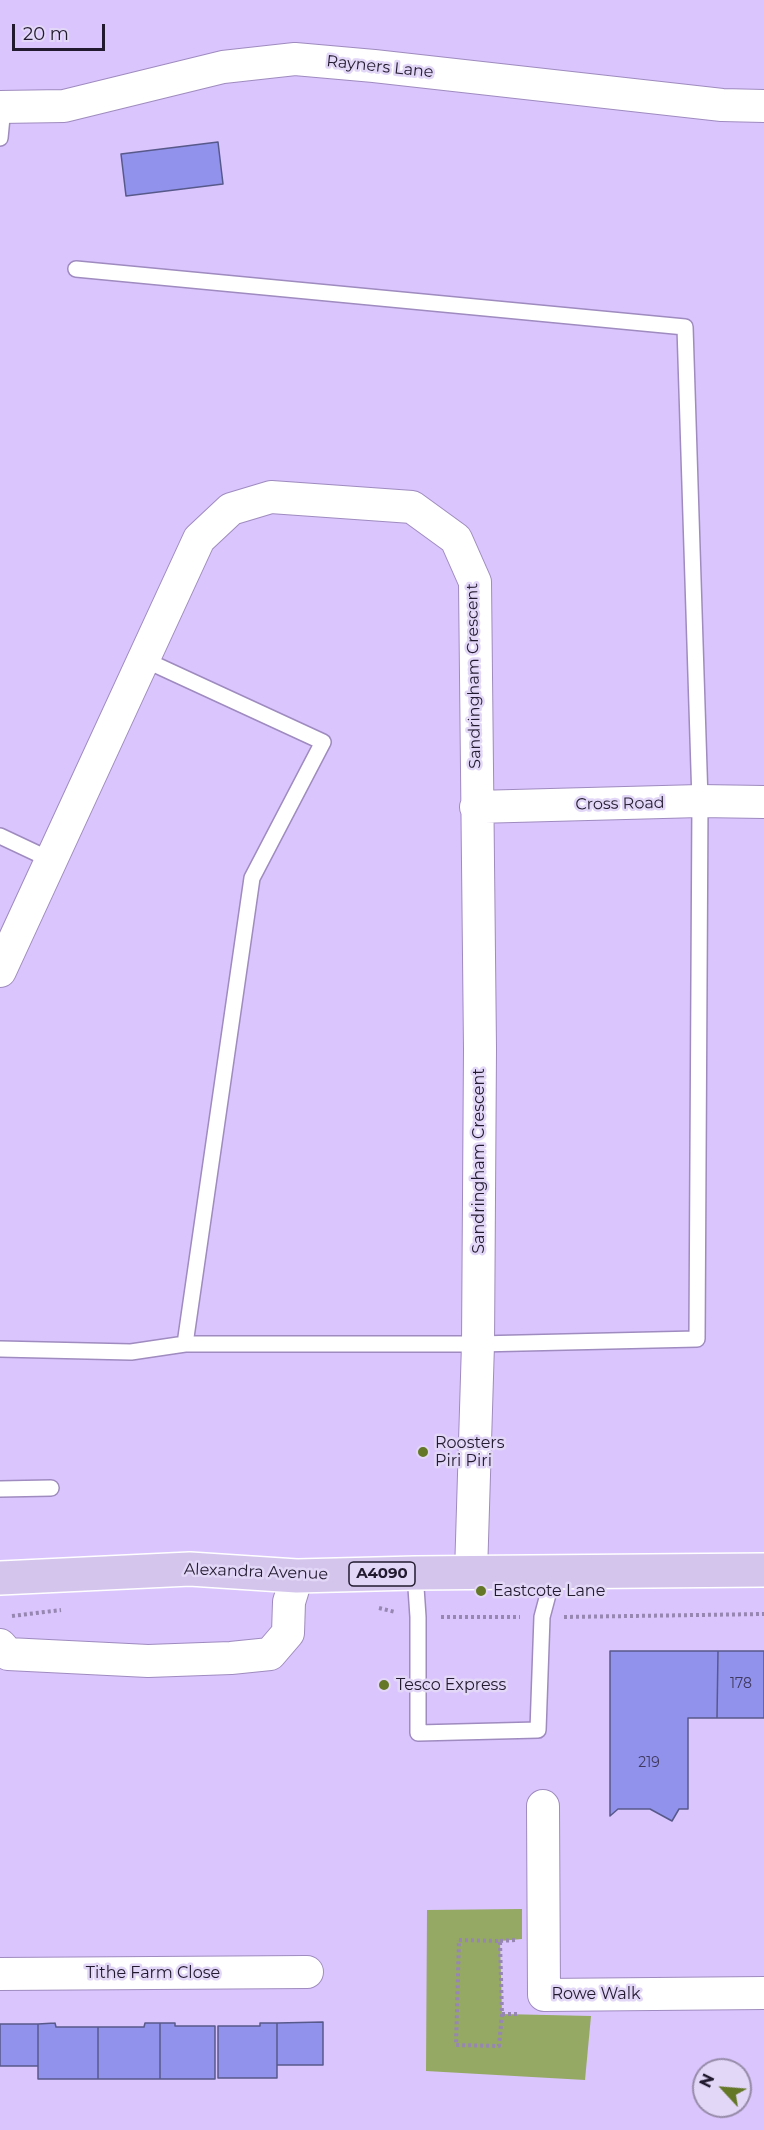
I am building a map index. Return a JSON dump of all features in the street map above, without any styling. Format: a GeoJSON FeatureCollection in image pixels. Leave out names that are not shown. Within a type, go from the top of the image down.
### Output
{"type":"FeatureCollection","features":[{"type":"Feature","properties":{"kind":"main road","name":"Alexandra Avenue"},"geometry":{"type":"LineString","coordinates":[[0,1578],[190,1569],[297,1576],[764,1570]]}},
{"type":"Feature","properties":{"kind":"street","name":"Rayners Lane"},"geometry":{"type":"LineString","coordinates":[[2,107],[64,106],[223,67],[295,59],[722,105],[764,106]]}},
{"type":"Feature","properties":{"kind":"street","name":"Sandringham Crescent"},"geometry":{"type":"LineString","coordinates":[[0,971],[199,539],[231,509],[271,497],[412,507],[456,539],[475,582],[480,1049],[478,1344],[471,1573]]}},
{"type":"Feature","properties":{"kind":"street","name":"Cross Road"},"geometry":{"type":"LineString","coordinates":[[476,807],[700,801],[764,802]]}},
{"type":"Feature","properties":{"kind":"street"},"geometry":{"type":"LineString","coordinates":[[0,1645],[8,1654],[148,1660],[231,1658],[270,1654],[288,1633],[289,1602],[297,1576]]}},
{"type":"Feature","properties":{"kind":"street","name":"Rowe Walk"},"geometry":{"type":"LineString","coordinates":[[543,1806],[544,1995],[764,1993]]}},
{"type":"Feature","properties":{"kind":"street","name":"Tithe Farm Close"},"geometry":{"type":"LineString","coordinates":[[0,1974],[307,1972]]}},
{"type":"Feature","properties":{"kind":"lane"},"geometry":{"type":"LineString","coordinates":[[0,138],[2,107]]}},
{"type":"Feature","properties":{"kind":"lane"},"geometry":{"type":"LineString","coordinates":[[0,1349],[131,1352],[185,1344],[478,1344],[697,1339],[700,801],[685,327],[76,269]]}},
{"type":"Feature","properties":{"kind":"lane"},"geometry":{"type":"LineString","coordinates":[[143,658],[323,742],[252,878],[185,1344]]}},
{"type":"Feature","properties":{"kind":"lane"},"geometry":{"type":"LineString","coordinates":[[0,836],[51,860]]}},
{"type":"Feature","properties":{"kind":"lane"},"geometry":{"type":"LineString","coordinates":[[0,1489],[51,1488]]}},
{"type":"Feature","properties":{"kind":"lane"},"geometry":{"type":"LineString","coordinates":[[415,1573],[418,1617],[418,1733],[538,1730],[542,1617],[554,1572]]}},
{"type":"Feature","properties":{"kind":"path"},"geometry":{"type":"LineString","coordinates":[[371,1608],[381,1608],[418,1617],[764,1614]]}},
{"type":"Feature","properties":{"kind":"path"},"geometry":{"type":"LineString","coordinates":[[11,1616],[68,1609]]}},
{"type":"Feature","properties":{"kind":"path"},"geometry":{"type":"LineString","coordinates":[[500,1941],[502,2014],[499,2046],[456,2045],[459,1940],[522,1939]]}},
{"type":"Feature","properties":{"kind":"green space"},"geometry":{"type":"Polygon","coordinates":[[[522,1909],[522,1939],[500,1941],[502,2014],[591,2016],[585,2080],[426,2071],[427,1910],[522,1909]]]}},
{"type":"Feature","properties":{"kind":"building"},"geometry":{"type":"Polygon","coordinates":[[[218,142],[223,184],[126,196],[121,154],[218,142]]]}},
{"type":"Feature","properties":{"kind":"building"},"geometry":{"type":"Polygon","coordinates":[[[610,1651],[718,1651],[717,1718],[688,1718],[688,1809],[679,1809],[672,1821],[650,1809],[618,1809],[610,1816],[610,1651]]]}},
{"type":"Feature","properties":{"kind":"building"},"geometry":{"type":"Polygon","coordinates":[[[718,1651],[764,1651],[764,1718],[717,1718],[718,1651]]]}},
{"type":"Feature","properties":{"kind":"building"},"geometry":{"type":"Polygon","coordinates":[[[323,2022],[323,2065],[277,2065],[277,2023],[323,2022]]]}},
{"type":"Feature","properties":{"kind":"building"},"geometry":{"type":"Polygon","coordinates":[[[55,2023],[56,2027],[98,2027],[98,2079],[38,2079],[38,2024],[55,2023]]]}},
{"type":"Feature","properties":{"kind":"building"},"geometry":{"type":"Polygon","coordinates":[[[145,2023],[160,2023],[160,2079],[98,2079],[98,2027],[144,2027],[145,2023]]]}},
{"type":"Feature","properties":{"kind":"building"},"geometry":{"type":"Polygon","coordinates":[[[160,2023],[175,2023],[175,2026],[215,2026],[215,2079],[160,2079],[160,2023]]]}},
{"type":"Feature","properties":{"kind":"building"},"geometry":{"type":"Polygon","coordinates":[[[260,2023],[277,2023],[277,2078],[218,2078],[218,2026],[260,2026],[260,2023]]]}},
{"type":"Feature","properties":{"kind":"building"},"geometry":{"type":"Polygon","coordinates":[[[0,2024],[38,2024],[38,2066],[0,2066],[0,2024]]]}},
{"type":"Feature","properties":{"kind":"place","name":"Roosters Piri Piri"},"geometry":{"type":"Point","coordinates":[423,1452]}},
{"type":"Feature","properties":{"kind":"place","name":"Eastcote Lane"},"geometry":{"type":"Point","coordinates":[481,1591]}},
{"type":"Feature","properties":{"kind":"place","name":"Tesco Express"},"geometry":{"type":"Point","coordinates":[384,1685]}}]}
